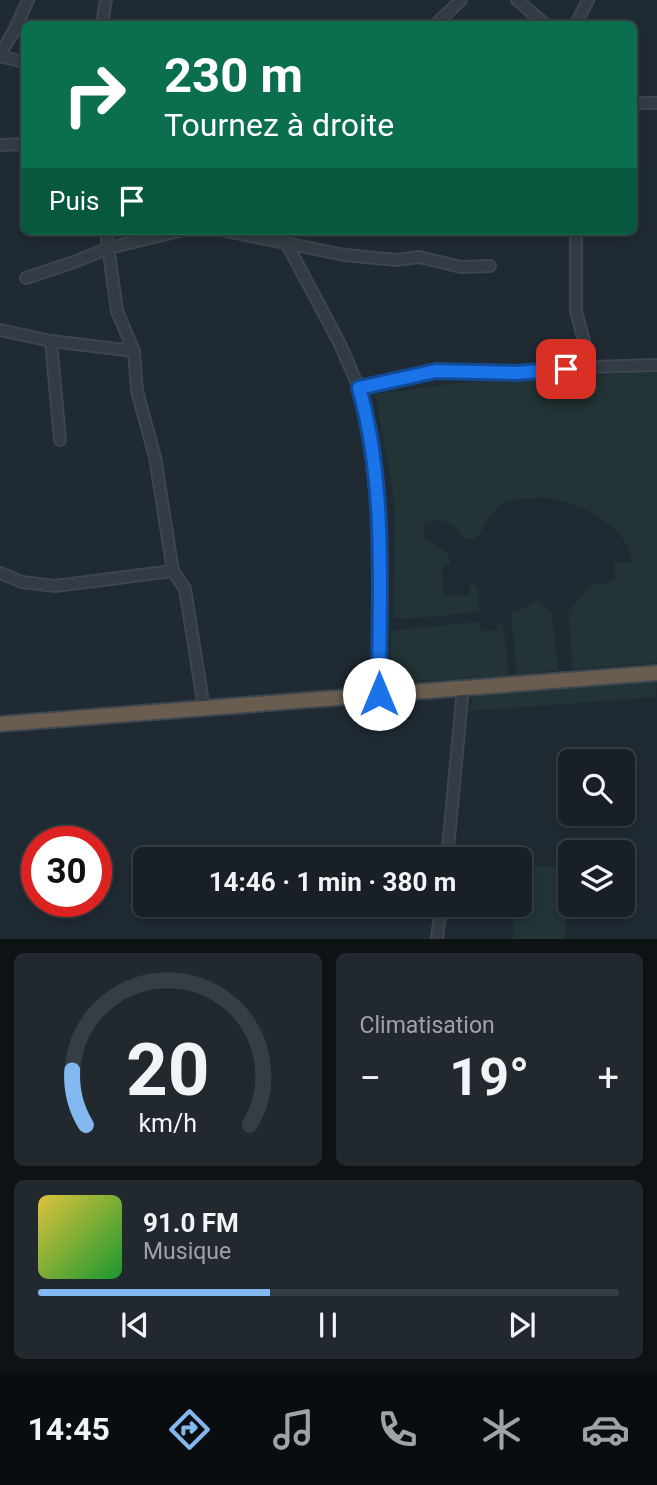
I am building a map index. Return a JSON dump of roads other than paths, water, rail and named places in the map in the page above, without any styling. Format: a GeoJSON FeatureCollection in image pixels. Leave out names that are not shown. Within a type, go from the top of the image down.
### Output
{"type":"FeatureCollection","features":[{"type":"Feature","properties":{"kind":"highway"},"geometry":{"type":"LineString","coordinates":[[0,724],[657,673]]}},
{"type":"Feature","properties":{"kind":"street"},"geometry":{"type":"LineString","coordinates":[[21,61],[0,55],[28,0]]}},
{"type":"Feature","properties":{"kind":"street"},"geometry":{"type":"LineString","coordinates":[[103,21],[106,0]]}},
{"type":"Feature","properties":{"kind":"street"},"geometry":{"type":"LineString","coordinates":[[439,21],[461,0]]}},
{"type":"Feature","properties":{"kind":"street"},"geometry":{"type":"LineString","coordinates":[[517,0],[542,21]]}},
{"type":"Feature","properties":{"kind":"street"},"geometry":{"type":"LineString","coordinates":[[578,21],[588,0]]}},
{"type":"Feature","properties":{"kind":"street"},"geometry":{"type":"LineString","coordinates":[[637,103],[657,103]]}},
{"type":"Feature","properties":{"kind":"street"},"geometry":{"type":"LineString","coordinates":[[0,145],[21,144]]}},
{"type":"Feature","properties":{"kind":"street"},"geometry":{"type":"LineString","coordinates":[[106,235],[117,311],[134,351],[137,391],[155,457],[173,571],[185,589],[204,708]]}},
{"type":"Feature","properties":{"kind":"street"},"geometry":{"type":"LineString","coordinates":[[26,278],[108,248],[163,235]]}},
{"type":"Feature","properties":{"kind":"street"},"geometry":{"type":"LineString","coordinates":[[246,235],[345,256],[396,260],[419,257],[461,267],[490,265]]}},
{"type":"Feature","properties":{"kind":"street"},"geometry":{"type":"LineString","coordinates":[[282,235],[340,344],[359,388],[368,419],[379,516],[379,694]]}},
{"type":"Feature","properties":{"kind":"street"},"geometry":{"type":"LineString","coordinates":[[576,235],[576,311],[591,367]]}},
{"type":"Feature","properties":{"kind":"street"},"geometry":{"type":"LineString","coordinates":[[0,330],[51,341],[134,351]]}},
{"type":"Feature","properties":{"kind":"street"},"geometry":{"type":"LineString","coordinates":[[51,341],[60,440]]}},
{"type":"Feature","properties":{"kind":"street"},"geometry":{"type":"LineString","coordinates":[[359,388],[436,371],[516,373],[657,365]]}},
{"type":"Feature","properties":{"kind":"street"},"geometry":{"type":"LineString","coordinates":[[0,573],[22,582],[55,586],[173,571]]}},
{"type":"Feature","properties":{"kind":"street"},"geometry":{"type":"LineString","coordinates":[[448,847],[463,688]]}},
{"type":"Feature","properties":{"kind":"street"},"geometry":{"type":"LineString","coordinates":[[437,939],[440,917]]}}]}
